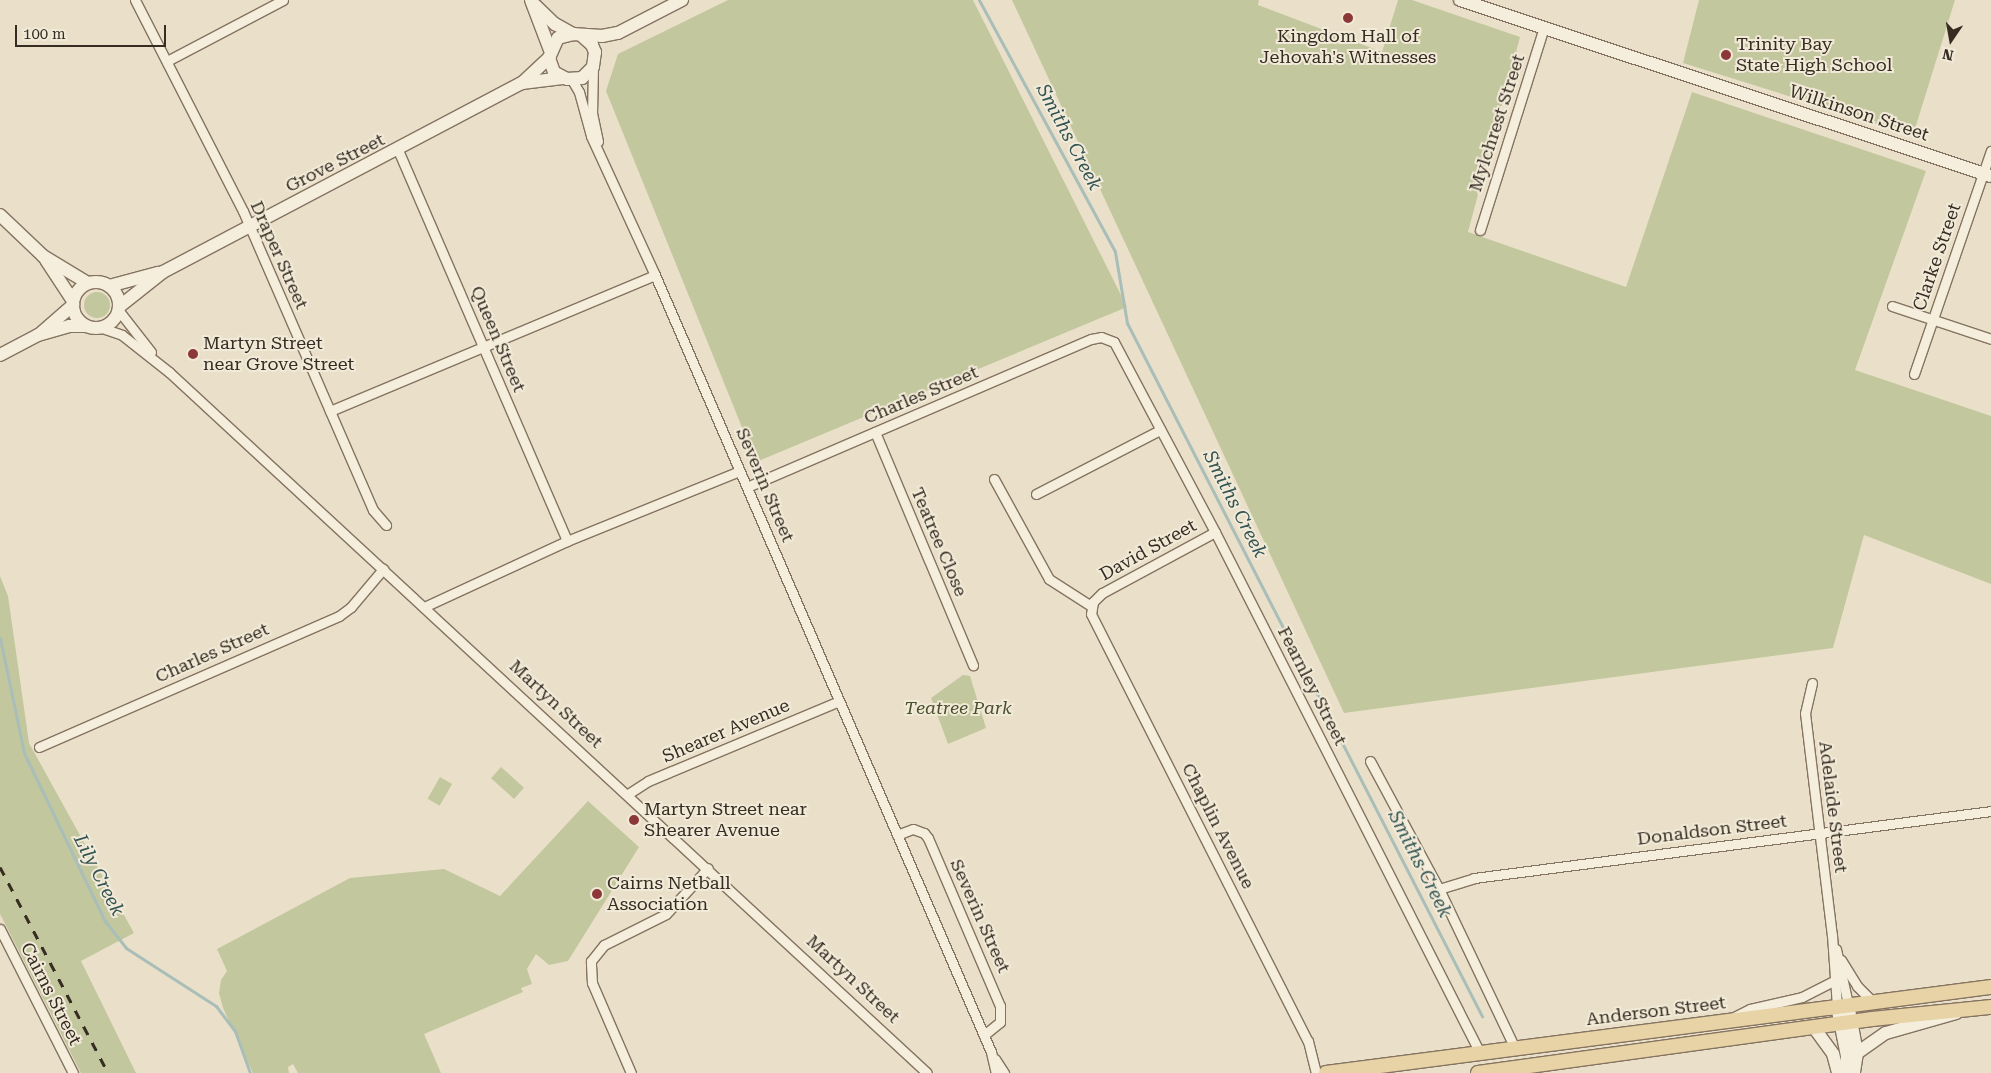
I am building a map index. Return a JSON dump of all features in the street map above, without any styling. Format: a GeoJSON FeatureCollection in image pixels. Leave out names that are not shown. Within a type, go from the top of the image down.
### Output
{"type":"FeatureCollection","features":[{"type":"Feature","properties":{"kind":"main road","name":"Anderson Street"},"geometry":{"type":"LineString","coordinates":[[1326,1073],[1991,987]]}},
{"type":"Feature","properties":{"kind":"main road"},"geometry":{"type":"LineString","coordinates":[[1478,1073],[1847,1024],[1991,1007]]}},
{"type":"Feature","properties":{"kind":"street","name":"Draper Street"},"geometry":{"type":"LineString","coordinates":[[135,0],[249,226],[373,510],[386,525]]}},
{"type":"Feature","properties":{"kind":"street"},"geometry":{"type":"LineString","coordinates":[[167,61],[283,0]]}},
{"type":"Feature","properties":{"kind":"street"},"geometry":{"type":"LineString","coordinates":[[532,2],[554,72],[568,79],[582,78],[618,33],[682,0]]}},
{"type":"Feature","properties":{"kind":"street","name":"Wilkinson Street"},"geometry":{"type":"LineString","coordinates":[[1460,0],[1987,175]]}},
{"type":"Feature","properties":{"kind":"street"},"geometry":{"type":"LineString","coordinates":[[532,2],[555,24],[577,34],[592,45],[594,64]]}},
{"type":"Feature","properties":{"kind":"street","name":"Mylchrest Street"},"geometry":{"type":"LineString","coordinates":[[1480,230],[1544,27]]}},
{"type":"Feature","properties":{"kind":"street"},"geometry":{"type":"LineString","coordinates":[[549,54],[558,38],[577,34],[618,33]]}},
{"type":"Feature","properties":{"kind":"street","name":"Grove Street"},"geometry":{"type":"LineString","coordinates":[[119,309],[163,272],[398,150],[522,83],[549,54]]}},
{"type":"Feature","properties":{"kind":"street","name":"Severin Street"},"geometry":{"type":"LineString","coordinates":[[594,64],[592,113],[600,149]]}},
{"type":"Feature","properties":{"kind":"street","name":"Grove Street"},"geometry":{"type":"LineString","coordinates":[[522,83],[568,79]]}},
{"type":"Feature","properties":{"kind":"street","name":"Severin Street"},"geometry":{"type":"LineString","coordinates":[[568,79],[579,92],[591,136],[600,149],[656,275],[984,1035],[991,1052],[996,1073]]}},
{"type":"Feature","properties":{"kind":"street","name":"Queen Street"},"geometry":{"type":"LineString","coordinates":[[398,150],[567,541]]}},
{"type":"Feature","properties":{"kind":"street","name":"Clarke Street"},"geometry":{"type":"LineString","coordinates":[[1914,374],[1932,320],[1987,175],[1991,151]]}},
{"type":"Feature","properties":{"kind":"street"},"geometry":{"type":"LineString","coordinates":[[0,216],[44,256],[88,283]]}},
{"type":"Feature","properties":{"kind":"street"},"geometry":{"type":"LineString","coordinates":[[44,256],[73,303],[77,318],[86,326]]}},
{"type":"Feature","properties":{"kind":"street","name":"Grove Street"},"geometry":{"type":"LineString","coordinates":[[109,286],[163,272]]}},
{"type":"Feature","properties":{"kind":"street"},"geometry":{"type":"LineString","coordinates":[[330,411],[656,275]]}},
{"type":"Feature","properties":{"kind":"street"},"geometry":{"type":"LineString","coordinates":[[0,355],[38,336],[69,326],[102,328],[112,323],[119,309],[117,294],[109,286],[100,282],[88,283],[81,287],[73,303],[38,336]]}},
{"type":"Feature","properties":{"kind":"street"},"geometry":{"type":"LineString","coordinates":[[1892,306],[1991,339]]}},
{"type":"Feature","properties":{"kind":"street","name":"Martyn Street"},"geometry":{"type":"LineString","coordinates":[[119,309],[158,362]]}},
{"type":"Feature","properties":{"kind":"street","name":"Martyn Street"},"geometry":{"type":"LineString","coordinates":[[102,328],[122,336],[158,362],[628,794],[927,1073]]}},
{"type":"Feature","properties":{"kind":"street","name":"Fearnley Street"},"geometry":{"type":"LineString","coordinates":[[1108,338],[1119,348],[1480,1053]]}},
{"type":"Feature","properties":{"kind":"street","name":"Charles Street"},"geometry":{"type":"LineString","coordinates":[[747,488],[1090,339],[1108,338]]}},
{"type":"Feature","properties":{"kind":"street"},"geometry":{"type":"LineString","coordinates":[[1036,494],[1160,430]]}},
{"type":"Feature","properties":{"kind":"street","name":"Teatree Close"},"geometry":{"type":"LineString","coordinates":[[875,432],[973,665]]}},
{"type":"Feature","properties":{"kind":"street"},"geometry":{"type":"LineString","coordinates":[[424,607],[567,541],[740,471]]}},
{"type":"Feature","properties":{"kind":"street"},"geometry":{"type":"LineString","coordinates":[[994,479],[1049,579],[1091,606]]}},
{"type":"Feature","properties":{"kind":"street","name":"David Street"},"geometry":{"type":"LineString","coordinates":[[1091,606],[1096,597],[1214,532]]}},
{"type":"Feature","properties":{"kind":"street","name":"Charles Street"},"geometry":{"type":"LineString","coordinates":[[39,747],[339,616],[351,607],[383,570]]}},
{"type":"Feature","properties":{"kind":"street","name":"Chaplin Avenue"},"geometry":{"type":"LineString","coordinates":[[1091,606],[1092,618],[1308,1041],[1316,1073]]}},
{"type":"Feature","properties":{"kind":"street","name":"Adelaide Street"},"geometry":{"type":"LineString","coordinates":[[1812,683],[1805,713],[1832,935],[1834,980],[1843,1005]]}},
{"type":"Feature","properties":{"kind":"street","name":"Shearer Avenue"},"geometry":{"type":"LineString","coordinates":[[628,794],[648,781],[839,701]]}},
{"type":"Feature","properties":{"kind":"street"},"geometry":{"type":"LineString","coordinates":[[1370,761],[1438,889],[1515,1048]]}},
{"type":"Feature","properties":{"kind":"street","name":"Donaldson Street"},"geometry":{"type":"LineString","coordinates":[[1438,889],[1474,878],[1991,811]]}},
{"type":"Feature","properties":{"kind":"street","name":"Severin Street"},"geometry":{"type":"LineString","coordinates":[[897,835],[913,829],[924,833],[928,838],[1000,1006],[1000,1022],[984,1035]]}},
{"type":"Feature","properties":{"kind":"street"},"geometry":{"type":"LineString","coordinates":[[632,1073],[590,978],[593,957],[604,945],[666,914],[708,868]]}},
{"type":"Feature","properties":{"kind":"street","name":"Cairns Street"},"geometry":{"type":"LineString","coordinates":[[0,929],[74,1073]]}},
{"type":"Feature","properties":{"kind":"street","name":"Adelaide Street"},"geometry":{"type":"LineString","coordinates":[[1832,935],[1838,956],[1843,1005]]}},
{"type":"Feature","properties":{"kind":"street","name":"Adelaide Street"},"geometry":{"type":"LineString","coordinates":[[1838,956],[1857,986],[1873,1002]]}},
{"type":"Feature","properties":{"kind":"street"},"geometry":{"type":"LineString","coordinates":[[1727,1021],[1750,1008],[1802,997],[1834,980]]}},
{"type":"Feature","properties":{"kind":"street"},"geometry":{"type":"LineString","coordinates":[[1843,1005],[1857,1053],[1854,1073]]}},
{"type":"Feature","properties":{"kind":"street"},"geometry":{"type":"LineString","coordinates":[[1857,1053],[1886,1032],[1930,1023],[1960,1011]]}},
{"type":"Feature","properties":{"kind":"street"},"geometry":{"type":"LineString","coordinates":[[1846,1073],[1847,1024]]}},
{"type":"Feature","properties":{"kind":"street"},"geometry":{"type":"LineString","coordinates":[[1815,1029],[1832,1052],[1838,1073]]}},
{"type":"Feature","properties":{"kind":"street","name":"Severin Street"},"geometry":{"type":"LineString","coordinates":[[991,1052],[1004,1073]]}},
{"type":"Feature","properties":{"kind":"green space"},"geometry":{"type":"Polygon","coordinates":[[[728,0],[973,0],[1127,307],[756,462],[606,91],[618,54],[728,0]]]}},
{"type":"Feature","properties":{"kind":"green space"},"geometry":{"type":"Polygon","coordinates":[[[1012,0],[1259,0],[1258,5],[1382,52],[1398,0],[1412,0],[1520,37],[1468,232],[1626,287],[1692,92],[1926,171],[1855,370],[1991,416],[1991,584],[1864,535],[1833,648],[1344,713],[1012,0]]]}},
{"type":"Feature","properties":{"kind":"green space"},"geometry":{"type":"Polygon","coordinates":[[[1699,0],[1955,0],[1913,135],[1683,63],[1699,0]]]}},
{"type":"Feature","properties":{"kind":"green space"},"geometry":{"type":"Polygon","coordinates":[[[97,292],[106,296],[110,305],[106,314],[97,318],[88,314],[84,305],[88,296],[97,292]]]}},
{"type":"Feature","properties":{"kind":"green space"},"geometry":{"type":"Polygon","coordinates":[[[0,576],[8,596],[29,743],[134,933],[81,961],[136,1073],[81,1073],[0,914],[0,576]]]}},
{"type":"Feature","properties":{"kind":"green space","name":"Teatree Park"},"geometry":{"type":"Polygon","coordinates":[[[963,675],[970,676],[986,728],[948,744],[931,698],[963,675]]]}},
{"type":"Feature","properties":{"kind":"green space"},"geometry":{"type":"Polygon","coordinates":[[[501,767],[524,788],[514,799],[491,778],[501,767]]]}},
{"type":"Feature","properties":{"kind":"green space"},"geometry":{"type":"Polygon","coordinates":[[[440,777],[452,784],[440,806],[428,799],[440,777]]]}},
{"type":"Feature","properties":{"kind":"green space"},"geometry":{"type":"Polygon","coordinates":[[[588,801],[639,847],[568,961],[549,965],[536,954],[527,969],[532,984],[521,988],[523,992],[424,1034],[441,1073],[298,1073],[293,1064],[288,1067],[289,1073],[253,1073],[223,1008],[219,993],[221,980],[227,971],[217,949],[350,878],[444,869],[500,896],[588,801]]]}},
{"type":"Feature","properties":{"kind":"waterway","name":"Smiths Creek"},"geometry":{"type":"LineString","coordinates":[[979,0],[1115,252],[1127,323],[1482,1016]]}},
{"type":"Feature","properties":{"kind":"waterway","name":"Lily Creek"},"geometry":{"type":"LineString","coordinates":[[0,638],[24,753],[105,921],[126,948],[216,1006],[235,1031],[250,1073]]}},
{"type":"Feature","properties":{"kind":"railway"},"geometry":{"type":"LineString","coordinates":[[0,867],[108,1073]]}},
{"type":"Feature","properties":{"kind":"place","name":"Kingdom Hall of Jehovah's Witnesses"},"geometry":{"type":"Point","coordinates":[1348,18]}},
{"type":"Feature","properties":{"kind":"place","name":"Trinity Bay State High School"},"geometry":{"type":"Point","coordinates":[1726,55]}},
{"type":"Feature","properties":{"kind":"place","name":"Martyn Street near Grove Street"},"geometry":{"type":"Point","coordinates":[193,354]}},
{"type":"Feature","properties":{"kind":"place","name":"Martyn Street near Shearer Avenue"},"geometry":{"type":"Point","coordinates":[634,820]}},
{"type":"Feature","properties":{"kind":"place","name":"Cairns Netball Association"},"geometry":{"type":"Point","coordinates":[597,894]}}]}
